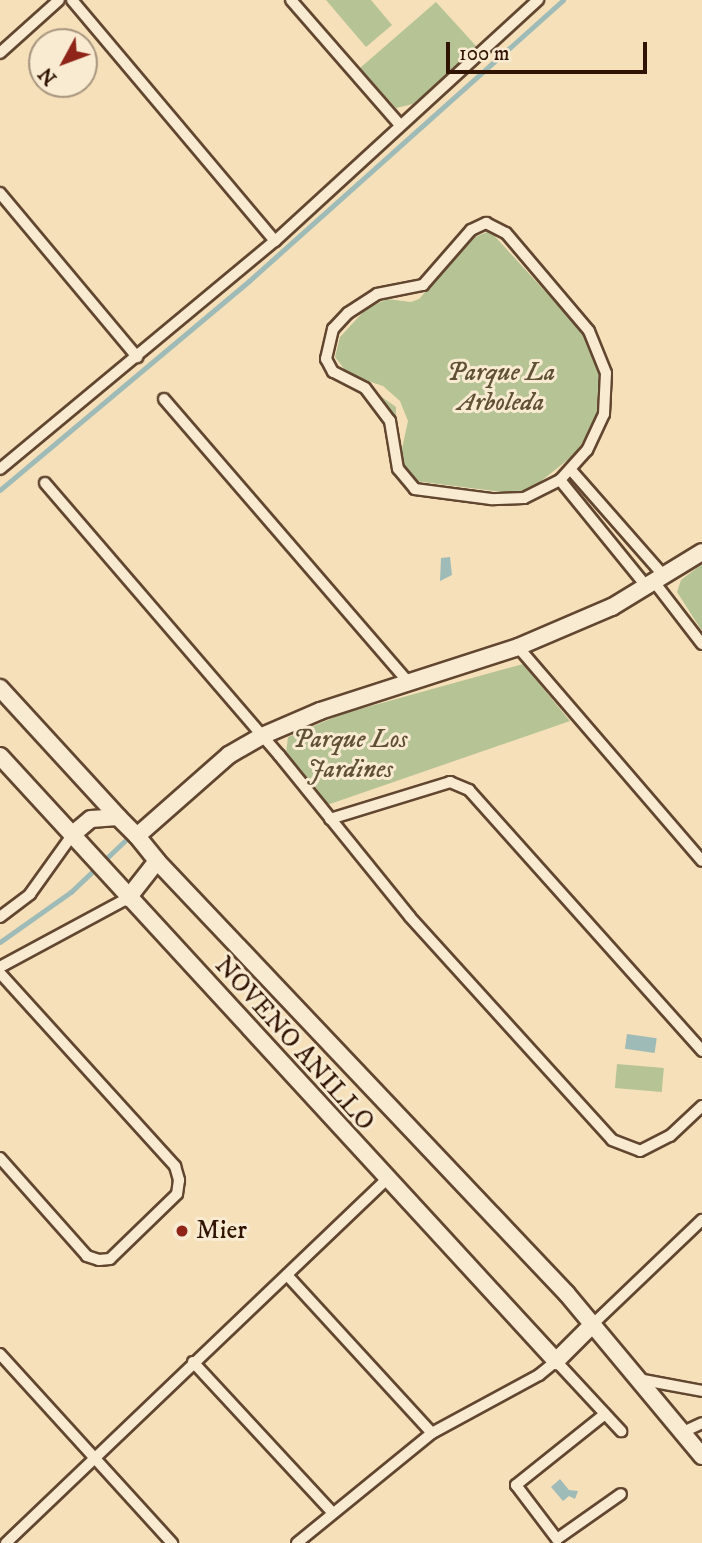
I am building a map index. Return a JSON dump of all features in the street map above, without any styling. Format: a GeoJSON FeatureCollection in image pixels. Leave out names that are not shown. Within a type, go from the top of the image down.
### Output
{"type":"FeatureCollection","features":[{"type":"Feature","properties":{"kind":"street"},"geometry":{"type":"LineString","coordinates":[[0,53],[59,0]]}},
{"type":"Feature","properties":{"kind":"street"},"geometry":{"type":"LineString","coordinates":[[72,0],[275,241]]}},
{"type":"Feature","properties":{"kind":"street"},"geometry":{"type":"LineString","coordinates":[[291,0],[400,125]]}},
{"type":"Feature","properties":{"kind":"street"},"geometry":{"type":"LineString","coordinates":[[1,467],[275,241],[538,0]]}},
{"type":"Feature","properties":{"kind":"street"},"geometry":{"type":"LineString","coordinates":[[0,193],[137,357]]}},
{"type":"Feature","properties":{"kind":"street"},"geometry":{"type":"LineString","coordinates":[[486,223],[498,226],[589,331],[602,352],[606,373],[604,414],[571,470],[560,480],[524,498],[491,499],[415,489],[398,469],[390,421],[365,388],[333,372],[326,359],[333,329],[348,313],[377,294],[423,285],[471,230],[486,223]]}},
{"type":"Feature","properties":{"kind":"street"},"geometry":{"type":"LineString","coordinates":[[164,399],[410,684]]}},
{"type":"Feature","properties":{"kind":"street"},"geometry":{"type":"LineString","coordinates":[[571,470],[702,644]]}},
{"type":"Feature","properties":{"kind":"street"},"geometry":{"type":"LineString","coordinates":[[560,480],[655,582]]}},
{"type":"Feature","properties":{"kind":"street"},"geometry":{"type":"LineString","coordinates":[[45,483],[262,736],[410,917],[612,1140],[640,1151],[670,1136],[702,1106]]}},
{"type":"Feature","properties":{"kind":"street"},"geometry":{"type":"LineString","coordinates":[[137,836],[229,755],[262,736],[320,711],[518,647],[655,582],[702,552]]}},
{"type":"Feature","properties":{"kind":"street"},"geometry":{"type":"LineString","coordinates":[[518,647],[702,861]]}},
{"type":"Feature","properties":{"kind":"street"},"geometry":{"type":"LineString","coordinates":[[0,688],[118,817]]}},
{"type":"Feature","properties":{"kind":"street","name":"NOVENO ANILLO"},"geometry":{"type":"LineString","coordinates":[[0,756],[386,1180],[556,1361]]}},
{"type":"Feature","properties":{"kind":"street"},"geometry":{"type":"LineString","coordinates":[[330,819],[450,782],[469,790],[702,1051]]}},
{"type":"Feature","properties":{"kind":"street"},"geometry":{"type":"LineString","coordinates":[[0,917],[30,894],[73,834],[91,819],[118,817]]}},
{"type":"Feature","properties":{"kind":"street","name":"NOVENO ANILLO"},"geometry":{"type":"LineString","coordinates":[[118,817],[593,1325],[702,1456]]}},
{"type":"Feature","properties":{"kind":"street"},"geometry":{"type":"LineString","coordinates":[[0,967],[128,898],[157,861]]}},
{"type":"Feature","properties":{"kind":"street"},"geometry":{"type":"LineString","coordinates":[[0,972],[175,1166],[179,1180],[177,1194],[110,1259],[99,1260],[88,1256],[0,1158]]}},
{"type":"Feature","properties":{"kind":"street"},"geometry":{"type":"LineString","coordinates":[[6,1543],[386,1180]]}},
{"type":"Feature","properties":{"kind":"street"},"geometry":{"type":"LineString","coordinates":[[297,1543],[432,1433],[539,1375],[702,1220]]}},
{"type":"Feature","properties":{"kind":"street"},"geometry":{"type":"LineString","coordinates":[[287,1275],[432,1433]]}},
{"type":"Feature","properties":{"kind":"street"},"geometry":{"type":"LineString","coordinates":[[0,1354],[173,1543]]}},
{"type":"Feature","properties":{"kind":"street"},"geometry":{"type":"LineString","coordinates":[[556,1361],[621,1432]]}},
{"type":"Feature","properties":{"kind":"street"},"geometry":{"type":"LineString","coordinates":[[193,1362],[332,1512]]}},
{"type":"Feature","properties":{"kind":"street"},"geometry":{"type":"LineString","coordinates":[[638,1378],[702,1391]]}},
{"type":"Feature","properties":{"kind":"street"},"geometry":{"type":"LineString","coordinates":[[605,1414],[516,1485],[557,1539],[621,1494]]}},
{"type":"Feature","properties":{"kind":"street"},"geometry":{"type":"LineString","coordinates":[[681,1433],[702,1423]]}},
{"type":"Feature","properties":{"kind":"green space"},"geometry":{"type":"Polygon","coordinates":[[[326,0],[371,0],[392,25],[366,47],[326,0]]]}},
{"type":"Feature","properties":{"kind":"green space"},"geometry":{"type":"Polygon","coordinates":[[[436,2],[477,47],[413,104],[396,108],[360,68],[436,2]]]}},
{"type":"Feature","properties":{"kind":"green space","name":"Parque La Arboleda"},"geometry":{"type":"Polygon","coordinates":[[[490,231],[585,335],[598,359],[602,389],[595,422],[575,454],[531,489],[510,493],[415,481],[407,474],[400,458],[408,421],[400,401],[383,386],[348,374],[335,357],[340,337],[366,309],[387,299],[411,302],[419,299],[475,237],[490,231]]]}},
{"type":"Feature","properties":{"kind":"green space"},"geometry":{"type":"Polygon","coordinates":[[[379,395],[396,407],[396,429],[377,397],[379,395]]]}},
{"type":"Feature","properties":{"kind":"green space"},"geometry":{"type":"Polygon","coordinates":[[[702,564],[702,631],[677,592],[681,580],[702,564]]]}},
{"type":"Feature","properties":{"kind":"green space","name":"Parque Los Jardines"},"geometry":{"type":"Polygon","coordinates":[[[523,664],[570,721],[327,805],[286,754],[288,737],[342,714],[523,664]]]}},
{"type":"Feature","properties":{"kind":"green space"},"geometry":{"type":"Polygon","coordinates":[[[617,1064],[664,1068],[662,1092],[615,1088],[617,1064]]]}},
{"type":"Feature","properties":{"kind":"water"},"geometry":{"type":"Polygon","coordinates":[[[450,557],[452,575],[440,581],[441,558],[450,557]]]}},
{"type":"Feature","properties":{"kind":"water"},"geometry":{"type":"Polygon","coordinates":[[[627,1034],[657,1038],[655,1053],[625,1049],[627,1034]]]}},
{"type":"Feature","properties":{"kind":"water"},"geometry":{"type":"Polygon","coordinates":[[[560,1479],[569,1490],[578,1491],[575,1499],[569,1496],[563,1501],[551,1487],[560,1479]]]}},
{"type":"Feature","properties":{"kind":"waterway"},"geometry":{"type":"LineString","coordinates":[[0,490],[249,281],[563,0]]}},
{"type":"Feature","properties":{"kind":"waterway"},"geometry":{"type":"LineString","coordinates":[[0,942],[71,892],[129,837]]}},
{"type":"Feature","properties":{"kind":"place","name":"Mier"},"geometry":{"type":"Point","coordinates":[182,1231]}}]}
